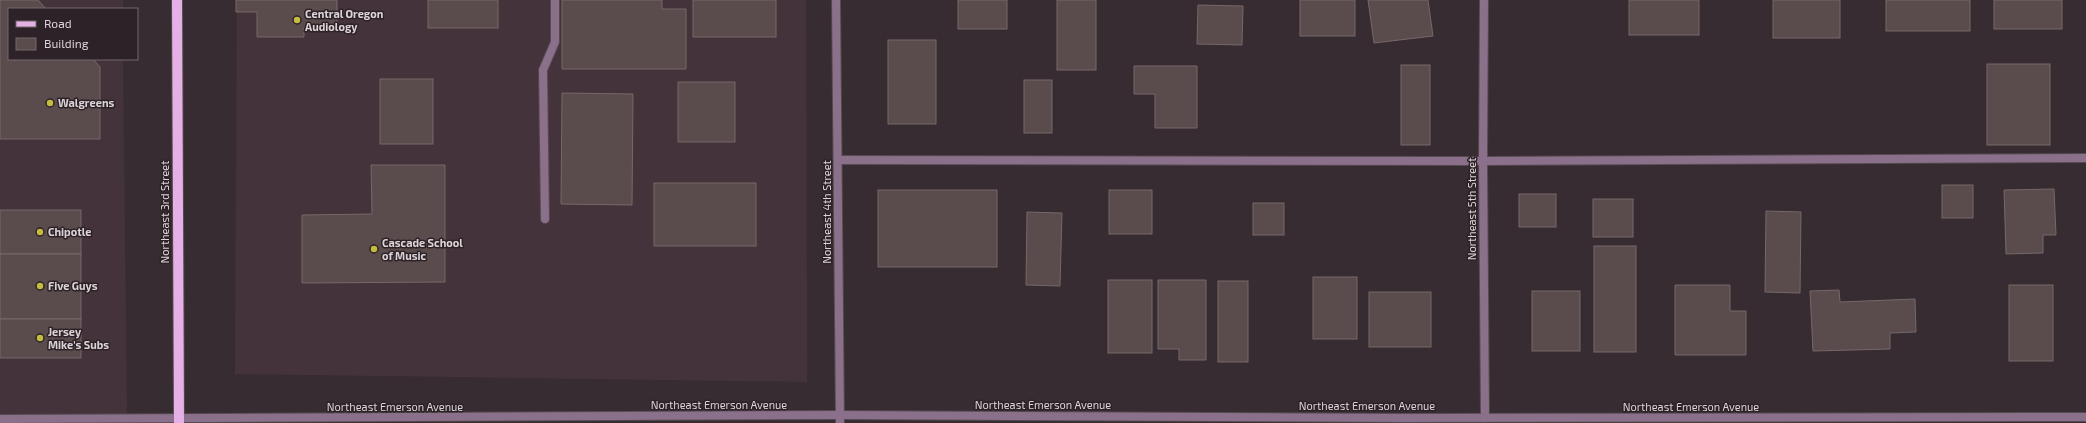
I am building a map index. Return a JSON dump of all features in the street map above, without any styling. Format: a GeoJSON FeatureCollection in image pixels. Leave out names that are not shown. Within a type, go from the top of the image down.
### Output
{"type":"FeatureCollection","features":[{"type":"Feature","properties":{"kind":"main road","name":"Northeast 3rd Street"},"geometry":{"type":"LineString","coordinates":[[177,0],[179,421]]}},
{"type":"Feature","properties":{"kind":"street"},"geometry":{"type":"LineString","coordinates":[[545,219],[543,70],[555,42],[555,0]]}},
{"type":"Feature","properties":{"kind":"street","name":"Northeast 4th Street"},"geometry":{"type":"LineString","coordinates":[[836,0],[840,419]]}},
{"type":"Feature","properties":{"kind":"street","name":"Northeast 5th Street"},"geometry":{"type":"LineString","coordinates":[[1484,0],[1483,160],[1485,418]]}},
{"type":"Feature","properties":{"kind":"street"},"geometry":{"type":"LineString","coordinates":[[838,160],[2086,158]]}},
{"type":"Feature","properties":{"kind":"street","name":"Northeast Emerson Avenue"},"geometry":{"type":"LineString","coordinates":[[0,419],[432,421],[840,419],[1403,420],[1485,418],[2086,417]]}},
{"type":"Feature","properties":{"kind":"shaded area"},"geometry":{"type":"Polygon","coordinates":[[[0,0],[123,0],[123,8],[8,8],[8,60],[123,60],[127,423],[0,423],[0,0]]]}},
{"type":"Feature","properties":{"kind":"shaded area"},"geometry":{"type":"Polygon","coordinates":[[[237,0],[806,0],[807,382],[235,374],[237,0]]]}},
{"type":"Feature","properties":{"kind":"building","name":"Walgreens"},"geometry":{"type":"Polygon","coordinates":[[[0,0],[38,0],[45,8],[8,8],[8,60],[94,60],[100,67],[100,139],[0,139],[0,0]]]}},
{"type":"Feature","properties":{"kind":"building","name":"Central Oregon Audiology"},"geometry":{"type":"Polygon","coordinates":[[[236,0],[337,0],[337,27],[304,27],[304,37],[257,37],[257,12],[236,12],[236,0]]]}},
{"type":"Feature","properties":{"kind":"building"},"geometry":{"type":"Polygon","coordinates":[[[428,0],[498,0],[498,28],[428,28],[428,0]]]}},
{"type":"Feature","properties":{"kind":"building"},"geometry":{"type":"Polygon","coordinates":[[[562,0],[662,0],[662,9],[686,9],[686,69],[562,69],[562,0]]]}},
{"type":"Feature","properties":{"kind":"building"},"geometry":{"type":"Polygon","coordinates":[[[693,0],[776,0],[776,37],[693,37],[693,0]]]}},
{"type":"Feature","properties":{"kind":"building"},"geometry":{"type":"Polygon","coordinates":[[[958,0],[1007,0],[1007,29],[958,29],[958,0]]]}},
{"type":"Feature","properties":{"kind":"building"},"geometry":{"type":"Polygon","coordinates":[[[1057,0],[1096,0],[1096,70],[1057,70],[1057,0]]]}},
{"type":"Feature","properties":{"kind":"building"},"geometry":{"type":"Polygon","coordinates":[[[1300,0],[1355,0],[1355,36],[1300,36],[1300,0]]]}},
{"type":"Feature","properties":{"kind":"building"},"geometry":{"type":"Polygon","coordinates":[[[1368,0],[1428,0],[1433,36],[1374,43],[1368,0]]]}},
{"type":"Feature","properties":{"kind":"building"},"geometry":{"type":"Polygon","coordinates":[[[1629,0],[1699,0],[1699,35],[1629,35],[1629,0]]]}},
{"type":"Feature","properties":{"kind":"building"},"geometry":{"type":"Polygon","coordinates":[[[1773,0],[1840,0],[1840,38],[1773,38],[1773,0]]]}},
{"type":"Feature","properties":{"kind":"building"},"geometry":{"type":"Polygon","coordinates":[[[1886,0],[1970,0],[1970,31],[1886,31],[1886,0]]]}},
{"type":"Feature","properties":{"kind":"building"},"geometry":{"type":"Polygon","coordinates":[[[1994,0],[2062,0],[2062,29],[1994,29],[1994,0]]]}},
{"type":"Feature","properties":{"kind":"building"},"geometry":{"type":"Polygon","coordinates":[[[1198,5],[1243,6],[1242,45],[1197,44],[1198,5]]]}},
{"type":"Feature","properties":{"kind":"building"},"geometry":{"type":"Polygon","coordinates":[[[888,40],[936,40],[936,124],[888,124],[888,40]]]}},
{"type":"Feature","properties":{"kind":"building"},"geometry":{"type":"Polygon","coordinates":[[[1987,64],[2050,64],[2050,145],[1987,145],[1987,64]]]}},
{"type":"Feature","properties":{"kind":"building"},"geometry":{"type":"Polygon","coordinates":[[[1401,65],[1430,65],[1430,145],[1401,145],[1401,65]]]}},
{"type":"Feature","properties":{"kind":"building"},"geometry":{"type":"Polygon","coordinates":[[[1134,66],[1197,66],[1197,128],[1155,128],[1155,94],[1134,94],[1134,66]]]}},
{"type":"Feature","properties":{"kind":"building"},"geometry":{"type":"Polygon","coordinates":[[[380,79],[433,79],[433,144],[380,144],[380,79]]]}},
{"type":"Feature","properties":{"kind":"building"},"geometry":{"type":"Polygon","coordinates":[[[1024,80],[1052,80],[1052,133],[1024,133],[1024,80]]]}},
{"type":"Feature","properties":{"kind":"building"},"geometry":{"type":"Polygon","coordinates":[[[678,82],[735,82],[735,142],[678,142],[678,82]]]}},
{"type":"Feature","properties":{"kind":"building"},"geometry":{"type":"Polygon","coordinates":[[[562,93],[633,94],[632,205],[561,204],[562,93]]]}},
{"type":"Feature","properties":{"kind":"building","name":"Cascade School of Music"},"geometry":{"type":"Polygon","coordinates":[[[371,165],[445,165],[445,282],[302,283],[302,215],[372,214],[371,165]]]}},
{"type":"Feature","properties":{"kind":"building"},"geometry":{"type":"Polygon","coordinates":[[[654,183],[756,183],[756,246],[654,246],[654,183]]]}},
{"type":"Feature","properties":{"kind":"building"},"geometry":{"type":"Polygon","coordinates":[[[1942,185],[1973,185],[1973,218],[1942,218],[1942,185]]]}},
{"type":"Feature","properties":{"kind":"building"},"geometry":{"type":"Polygon","coordinates":[[[2054,189],[2056,235],[2043,235],[2043,253],[2006,254],[2004,190],[2054,189]]]}},
{"type":"Feature","properties":{"kind":"building"},"geometry":{"type":"Polygon","coordinates":[[[878,190],[997,190],[997,267],[878,267],[878,190]]]}},
{"type":"Feature","properties":{"kind":"building"},"geometry":{"type":"Polygon","coordinates":[[[1109,190],[1152,190],[1152,234],[1109,234],[1109,190]]]}},
{"type":"Feature","properties":{"kind":"building"},"geometry":{"type":"Polygon","coordinates":[[[1519,194],[1556,194],[1556,227],[1519,227],[1519,194]]]}},
{"type":"Feature","properties":{"kind":"building"},"geometry":{"type":"Polygon","coordinates":[[[1593,199],[1633,199],[1633,237],[1593,237],[1593,199]]]}},
{"type":"Feature","properties":{"kind":"building"},"geometry":{"type":"Polygon","coordinates":[[[1253,203],[1284,203],[1284,235],[1253,235],[1253,203]]]}},
{"type":"Feature","properties":{"kind":"building","name":"Chipotle"},"geometry":{"type":"Polygon","coordinates":[[[0,210],[81,210],[81,254],[0,254],[0,210]]]}},
{"type":"Feature","properties":{"kind":"building"},"geometry":{"type":"Polygon","coordinates":[[[1766,211],[1801,212],[1800,293],[1765,292],[1766,211]]]}},
{"type":"Feature","properties":{"kind":"building"},"geometry":{"type":"Polygon","coordinates":[[[1027,212],[1062,213],[1060,286],[1026,285],[1027,212]]]}},
{"type":"Feature","properties":{"kind":"building"},"geometry":{"type":"Polygon","coordinates":[[[1594,246],[1636,246],[1636,352],[1594,352],[1594,246]]]}},
{"type":"Feature","properties":{"kind":"building","name":"Five Guys"},"geometry":{"type":"Polygon","coordinates":[[[0,254],[81,254],[81,319],[0,319],[0,254]]]}},
{"type":"Feature","properties":{"kind":"building"},"geometry":{"type":"Polygon","coordinates":[[[1313,277],[1357,277],[1357,339],[1313,339],[1313,277]]]}},
{"type":"Feature","properties":{"kind":"building"},"geometry":{"type":"Polygon","coordinates":[[[1108,280],[1152,280],[1152,353],[1108,353],[1108,280]]]}},
{"type":"Feature","properties":{"kind":"building"},"geometry":{"type":"Polygon","coordinates":[[[1158,280],[1206,280],[1206,360],[1179,360],[1179,349],[1158,349],[1158,280]]]}},
{"type":"Feature","properties":{"kind":"building"},"geometry":{"type":"Polygon","coordinates":[[[1218,281],[1248,281],[1248,362],[1218,362],[1218,281]]]}},
{"type":"Feature","properties":{"kind":"building"},"geometry":{"type":"Polygon","coordinates":[[[1675,285],[1730,285],[1730,311],[1746,311],[1746,355],[1675,355],[1675,285]]]}},
{"type":"Feature","properties":{"kind":"building"},"geometry":{"type":"Polygon","coordinates":[[[2009,285],[2053,285],[2053,361],[2009,361],[2009,285]]]}},
{"type":"Feature","properties":{"kind":"building"},"geometry":{"type":"Polygon","coordinates":[[[1839,290],[1840,302],[1915,299],[1916,332],[1890,333],[1890,349],[1813,351],[1810,291],[1839,290]]]}},
{"type":"Feature","properties":{"kind":"building"},"geometry":{"type":"Polygon","coordinates":[[[1532,291],[1580,291],[1580,351],[1532,351],[1532,291]]]}},
{"type":"Feature","properties":{"kind":"building"},"geometry":{"type":"Polygon","coordinates":[[[1369,292],[1431,292],[1431,347],[1369,347],[1369,292]]]}},
{"type":"Feature","properties":{"kind":"building","name":"Jersey Mike's Subs"},"geometry":{"type":"Polygon","coordinates":[[[0,319],[81,319],[81,358],[0,358],[0,319]]]}},
{"type":"Feature","properties":{"kind":"place","name":"Central Oregon Audiology"},"geometry":{"type":"Point","coordinates":[297,20]}},
{"type":"Feature","properties":{"kind":"place","name":"Walgreens"},"geometry":{"type":"Point","coordinates":[50,103]}},
{"type":"Feature","properties":{"kind":"place","name":"Chipotle"},"geometry":{"type":"Point","coordinates":[40,232]}},
{"type":"Feature","properties":{"kind":"place","name":"Cascade School of Music"},"geometry":{"type":"Point","coordinates":[374,249]}},
{"type":"Feature","properties":{"kind":"place","name":"Five Guys"},"geometry":{"type":"Point","coordinates":[40,286]}},
{"type":"Feature","properties":{"kind":"place","name":"Jersey Mike's Subs"},"geometry":{"type":"Point","coordinates":[40,338]}}]}
